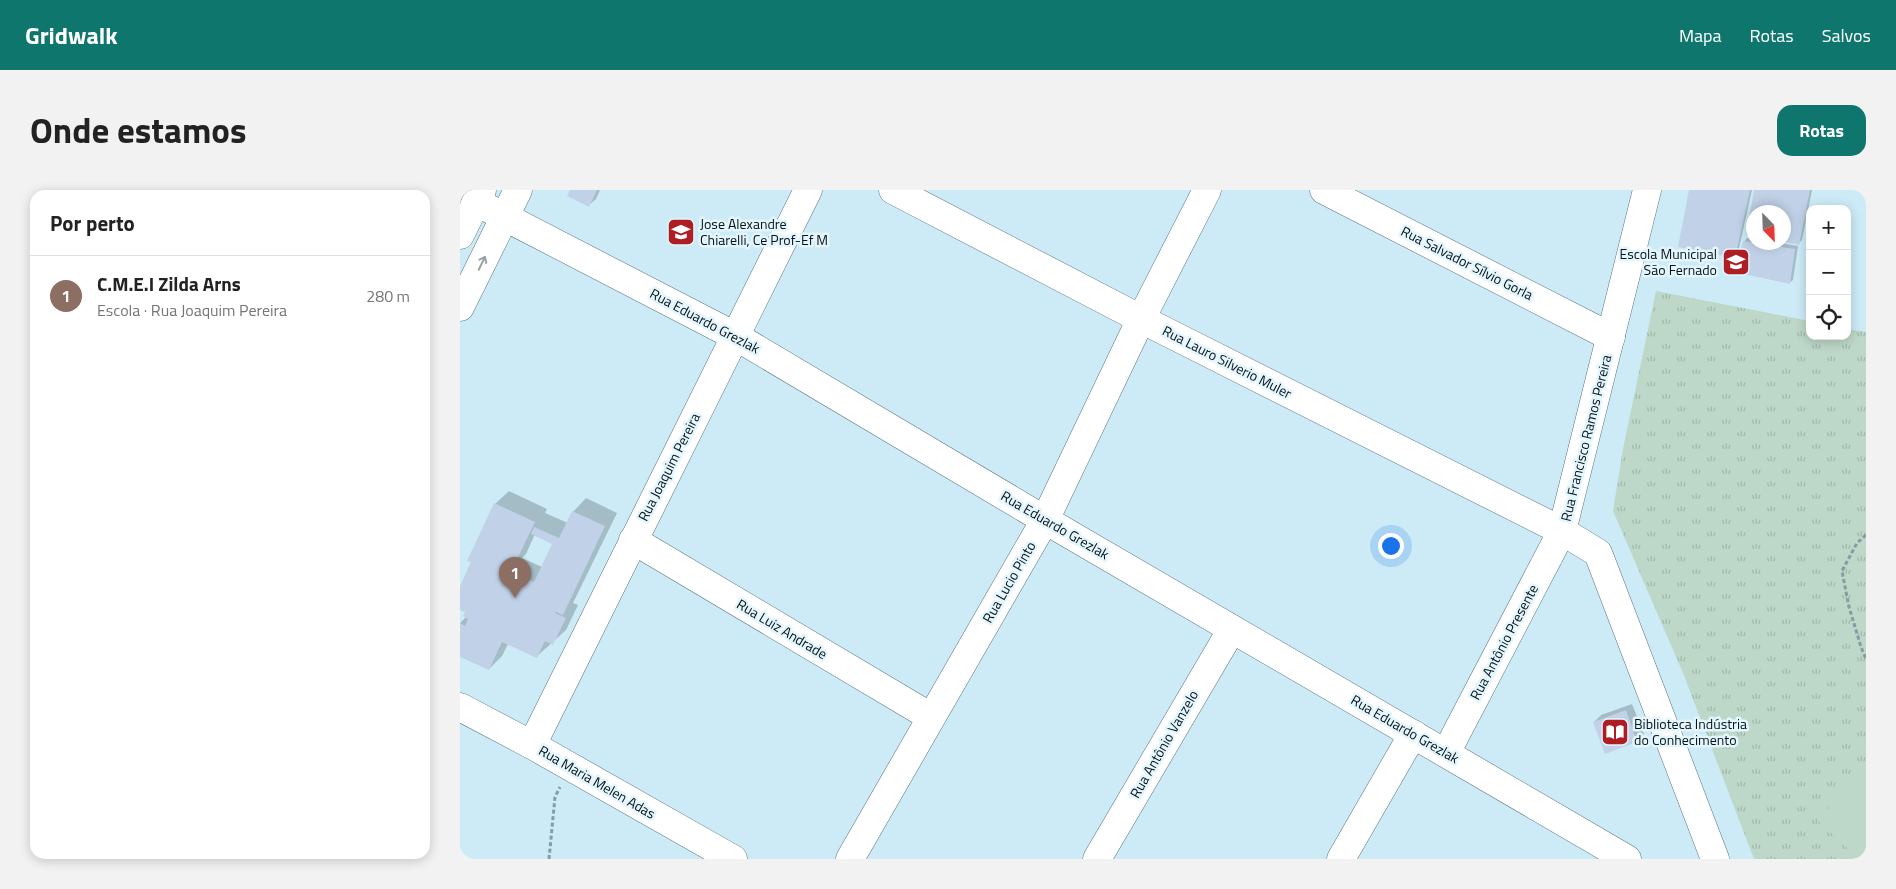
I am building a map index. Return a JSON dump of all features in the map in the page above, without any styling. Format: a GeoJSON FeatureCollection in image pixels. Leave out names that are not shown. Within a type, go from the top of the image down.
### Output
{"type":"FeatureCollection","features":[{"type":"Feature","properties":{"kind":"street"},"geometry":{"type":"LineString","coordinates":[[460,307],[518,190]]}},
{"type":"Feature","properties":{"kind":"street","name":"Rua Joaquim Pereira"},"geometry":{"type":"LineString","coordinates":[[532,745],[808,190]]}},
{"type":"Feature","properties":{"kind":"street","name":"Rua Lauro Silverio Muler"},"geometry":{"type":"LineString","coordinates":[[893,190],[1141,319],[1562,531]]}},
{"type":"Feature","properties":{"kind":"street","name":"Rua Lucio Pinto"},"geometry":{"type":"LineString","coordinates":[[850,859],[1045,520],[1141,319],[1207,190]]}},
{"type":"Feature","properties":{"kind":"street","name":"Rua Salvador Sílvio Gorla"},"geometry":{"type":"LineString","coordinates":[[1324,190],[1611,336]]}},
{"type":"Feature","properties":{"kind":"street","name":"Rua Francisco Ramos Pereira"},"geometry":{"type":"LineString","coordinates":[[1647,190],[1562,531],[1598,553],[1715,859]]}},
{"type":"Feature","properties":{"kind":"street"},"geometry":{"type":"LineString","coordinates":[[460,235],[479,196]]}},
{"type":"Feature","properties":{"kind":"street","name":"Rua Eduardo Grezlak"},"geometry":{"type":"LineString","coordinates":[[479,196],[504,217],[735,336],[1045,520],[1446,753],[1593,850],[1627,859]]}},
{"type":"Feature","properties":{"kind":"street","name":"Rua Antônio Presente"},"geometry":{"type":"LineString","coordinates":[[1446,753],[1562,531]]}},
{"type":"Feature","properties":{"kind":"street","name":"Rua Luiz Andrade"},"geometry":{"type":"LineString","coordinates":[[633,540],[931,717]]}},
{"type":"Feature","properties":{"kind":"street","name":"Rua Antônio Vanzelo"},"geometry":{"type":"LineString","coordinates":[[1097,859],[1232,629]]}},
{"type":"Feature","properties":{"kind":"street","name":"Rua Maria Melen Adas"},"geometry":{"type":"LineString","coordinates":[[460,707],[532,745],[733,859]]}},
{"type":"Feature","properties":{"kind":"street"},"geometry":{"type":"LineString","coordinates":[[1341,859],[1413,734]]}},
{"type":"Feature","properties":{"kind":"path"},"geometry":{"type":"LineString","coordinates":[[1866,535],[1857,542],[1842,571],[1849,607],[1866,658]]}},
{"type":"Feature","properties":{"kind":"path"},"geometry":{"type":"LineString","coordinates":[[549,859],[555,797],[569,766]]}},
{"type":"Feature","properties":{"kind":"green space"},"geometry":{"type":"Polygon","coordinates":[[[1656,291],[1806,320],[1806,340],[1851,340],[1851,330],[1866,332],[1866,859],[1754,859],[1683,673],[1613,511],[1623,449],[1656,291]]]}},
{"type":"Feature","properties":{"kind":"green space"},"geometry":{"type":"Polygon","coordinates":[[[1866,768],[1866,859],[1859,859],[1817,820],[1866,768]]]}},
{"type":"Feature","properties":{"kind":"building"},"geometry":{"type":"Polygon","coordinates":[[[570,190],[597,190],[589,207],[567,196],[570,190]]]}},
{"type":"Feature","properties":{"kind":"building"},"geometry":{"type":"Polygon","coordinates":[[[1689,190],[1750,190],[1735,258],[1678,247],[1689,190]]]}},
{"type":"Feature","properties":{"kind":"building"},"geometry":{"type":"Polygon","coordinates":[[[1754,190],[1810,190],[1799,245],[1791,243],[1791,205],[1751,205],[1754,190]]]}},
{"type":"Feature","properties":{"kind":"building"},"geometry":{"type":"Polygon","coordinates":[[[1743,241],[1746,241],[1746,250],[1795,249],[1790,284],[1734,272],[1743,241]]]}},
{"type":"Feature","properties":{"kind":"building"},"geometry":{"type":"Polygon","coordinates":[[[494,503],[535,522],[513,568],[507,566],[505,569],[534,582],[552,544],[531,534],[534,527],[559,538],[572,511],[605,526],[563,615],[555,613],[566,618],[553,645],[545,641],[537,658],[502,642],[489,670],[460,657],[460,623],[465,626],[468,619],[463,616],[465,612],[460,610],[460,586],[471,562],[467,561],[494,503]]]}},
{"type":"Feature","properties":{"kind":"building","name":"Biblioteca Indústria do Conhecimento"},"geometry":{"type":"Polygon","coordinates":[[[1626,710],[1637,742],[1605,754],[1593,722],[1626,710]]]}},
{"type":"Feature","properties":{"kind":"place","name":"Jose Alexandre Chiarelli, Ce Prof-Ef M"},"geometry":{"type":"Point","coordinates":[681,232]}},
{"type":"Feature","properties":{"kind":"place","name":"Escola Municipal São Fernado"},"geometry":{"type":"Point","coordinates":[1736,262]}},
{"type":"Feature","properties":{"kind":"place","name":"C.M.E.I Zilda Arns"},"geometry":{"type":"Point","coordinates":[515,598]}},
{"type":"Feature","properties":{"kind":"place","name":"Biblioteca Indústria do Conhecimento"},"geometry":{"type":"Point","coordinates":[1615,732]}}]}
